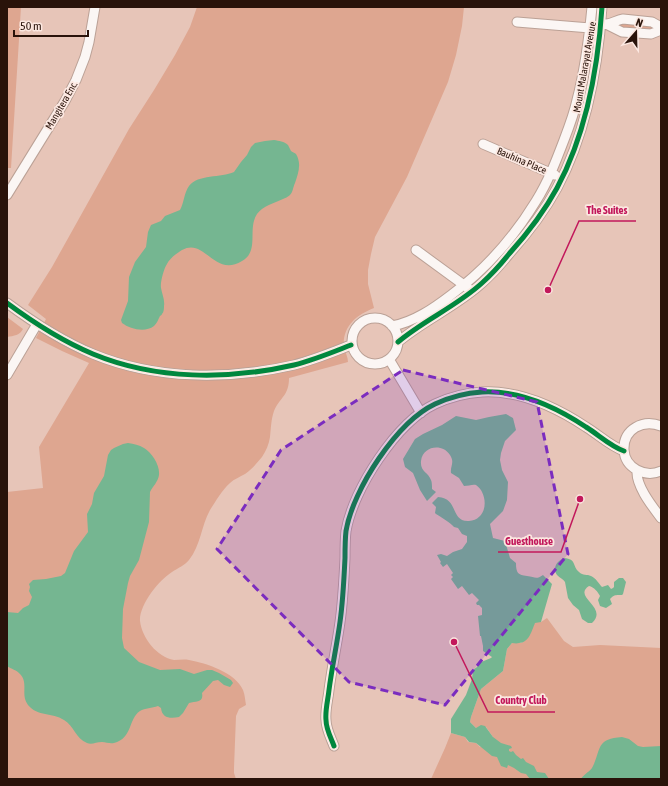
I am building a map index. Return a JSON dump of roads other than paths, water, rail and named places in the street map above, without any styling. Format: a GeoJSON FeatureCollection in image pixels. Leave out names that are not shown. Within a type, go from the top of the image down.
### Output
{"type":"FeatureCollection","features":[{"type":"Feature","properties":{"kind":"street","name":"Mangitera Enc."},"geometry":{"type":"LineString","coordinates":[[7,194],[65,101],[76,80],[89,42],[95,7]]}},
{"type":"Feature","properties":{"kind":"street","name":"Mount Malarayat Avenue"},"geometry":{"type":"LineString","coordinates":[[392,326],[400,325],[414,319],[464,285],[489,262],[514,232],[536,201],[551,173],[569,128],[578,100],[587,52],[592,7]]}},
{"type":"Feature","properties":{"kind":"street","name":"Mount Malarayat Avenue"},"geometry":{"type":"LineString","coordinates":[[389,360],[394,355],[398,342],[426,321],[472,291],[493,272],[526,234],[551,198],[562,177],[577,139],[587,106],[603,24],[602,7]]}},
{"type":"Feature","properties":{"kind":"street"},"geometry":{"type":"LineString","coordinates":[[517,22],[590,28],[603,24],[622,32],[651,34],[661,28]]}},
{"type":"Feature","properties":{"kind":"street","name":"Bauhina Place"},"geometry":{"type":"LineString","coordinates":[[483,144],[562,177]]}},
{"type":"Feature","properties":{"kind":"street"},"geometry":{"type":"LineString","coordinates":[[416,250],[472,291]]}},
{"type":"Feature","properties":{"kind":"street"},"geometry":{"type":"LineString","coordinates":[[7,303],[49,332],[94,354],[121,364],[167,373],[220,375],[266,370],[295,364],[352,345]]}},
{"type":"Feature","properties":{"kind":"street"},"geometry":{"type":"LineString","coordinates":[[398,342],[396,330],[387,321],[379,318],[364,320],[358,324],[352,337],[354,352],[359,359],[366,363],[374,364],[389,360],[421,413]]}},
{"type":"Feature","properties":{"kind":"street"},"geometry":{"type":"LineString","coordinates":[[7,375],[36,324]]}},
{"type":"Feature","properties":{"kind":"street"},"geometry":{"type":"LineString","coordinates":[[334,746],[327,725],[326,711],[341,614],[345,543],[349,520],[358,495],[380,458],[397,434],[421,413],[435,404],[464,394],[484,392],[509,394],[532,400],[569,416],[613,446],[624,451]]}},
{"type":"Feature","properties":{"kind":"street"},"geometry":{"type":"LineString","coordinates":[[661,426],[647,423],[639,425],[628,436],[624,451],[626,458],[638,471],[652,474],[661,471]]}},
{"type":"Feature","properties":{"kind":"street"},"geometry":{"type":"LineString","coordinates":[[638,471],[637,474],[640,486],[661,518]]}},
{"type":"Feature","properties":{"kind":"place","name":"The Suites"},"geometry":{"type":"Point","coordinates":[548,290]}},
{"type":"Feature","properties":{"kind":"place","name":"Guesthouse"},"geometry":{"type":"Point","coordinates":[580,499]}},
{"type":"Feature","properties":{"kind":"place","name":"Country Club"},"geometry":{"type":"Point","coordinates":[454,642]}}]}
